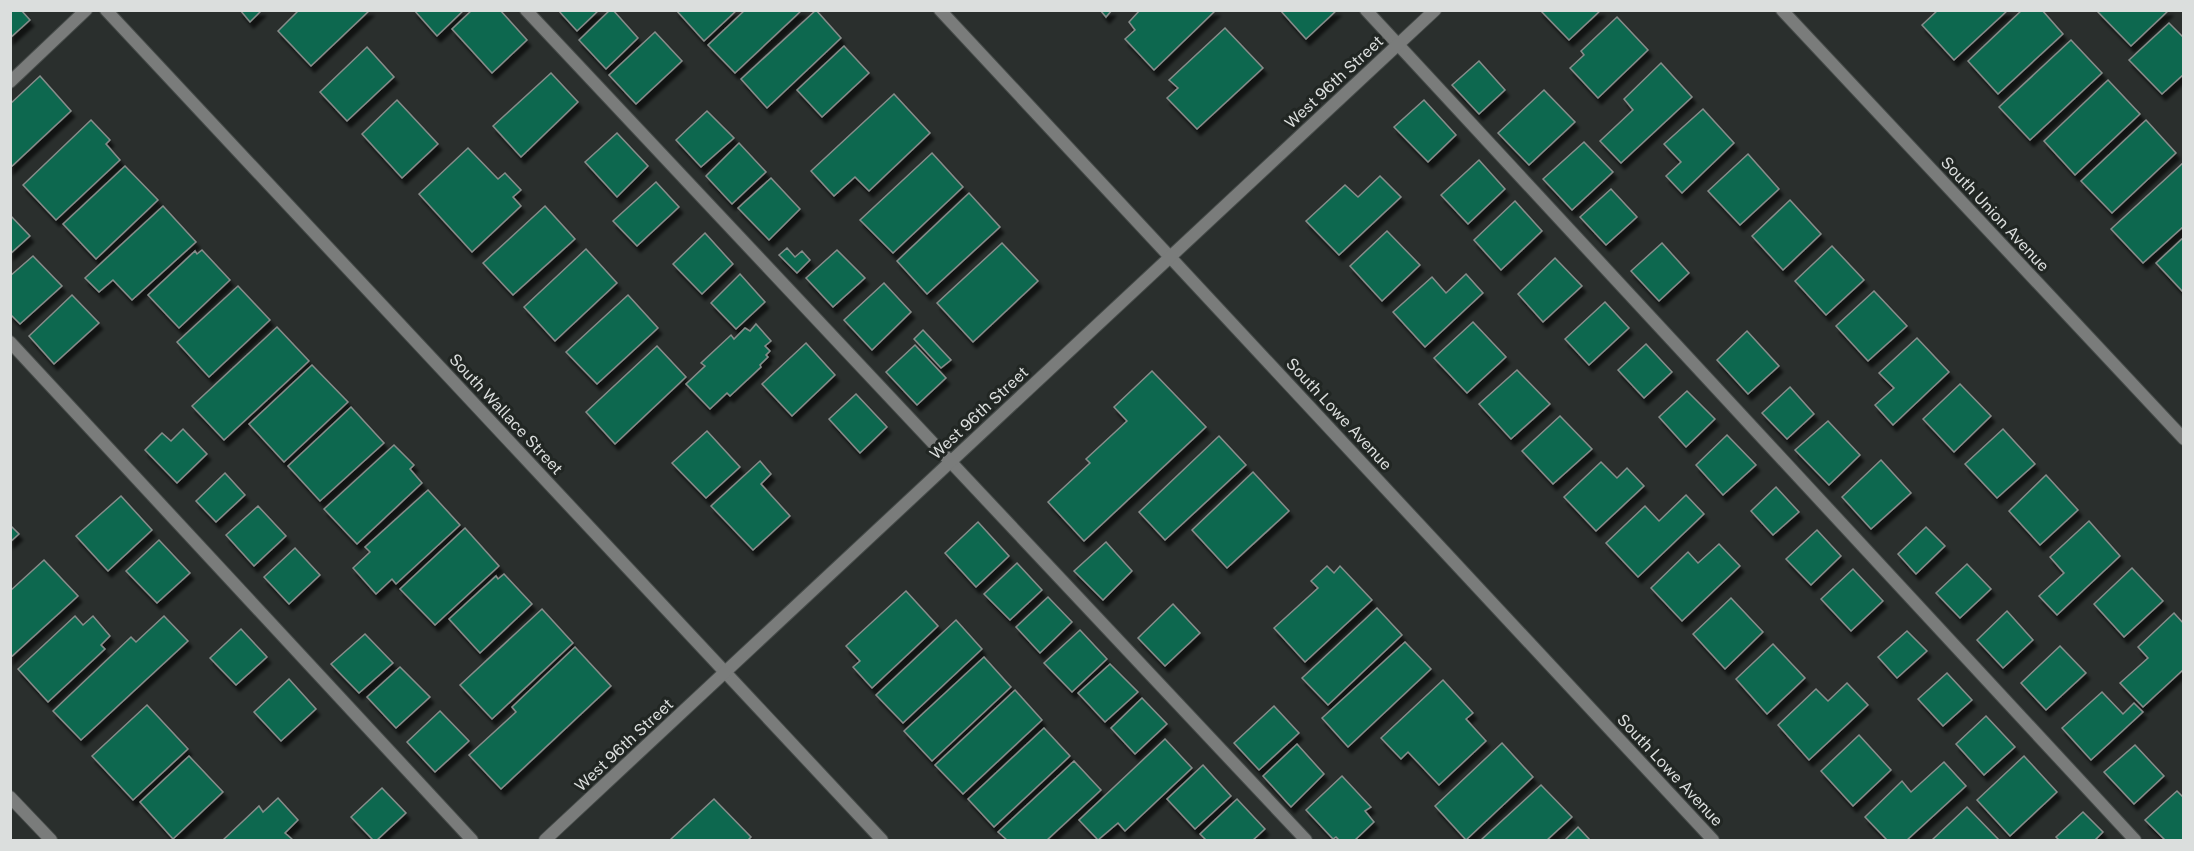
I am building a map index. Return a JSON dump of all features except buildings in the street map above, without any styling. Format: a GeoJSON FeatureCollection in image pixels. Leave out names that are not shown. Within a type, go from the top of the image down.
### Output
{"type":"FeatureCollection","features":[{"type":"Feature","properties":{"kind":"street"},"geometry":{"type":"LineString","coordinates":[[10,82],[86,10]]}},
{"type":"Feature","properties":{"kind":"street","name":"South Wallace Street"},"geometry":{"type":"LineString","coordinates":[[106,10],[882,840]]}},
{"type":"Feature","properties":{"kind":"street"},"geometry":{"type":"LineString","coordinates":[[526,10],[1306,840]]}},
{"type":"Feature","properties":{"kind":"street","name":"South Lowe Avenue"},"geometry":{"type":"LineString","coordinates":[[940,10],[1713,840]]}},
{"type":"Feature","properties":{"kind":"street"},"geometry":{"type":"LineString","coordinates":[[1366,10],[2135,840]]}},
{"type":"Feature","properties":{"kind":"street","name":"West 96th Street"},"geometry":{"type":"LineString","coordinates":[[545,840],[1435,10]]}},
{"type":"Feature","properties":{"kind":"street","name":"South Union Avenue"},"geometry":{"type":"LineString","coordinates":[[1782,10],[2184,440]]}},
{"type":"Feature","properties":{"kind":"street"},"geometry":{"type":"LineString","coordinates":[[10,342],[472,840]]}},
{"type":"Feature","properties":{"kind":"street"},"geometry":{"type":"LineString","coordinates":[[10,797],[51,840]]}}]}
